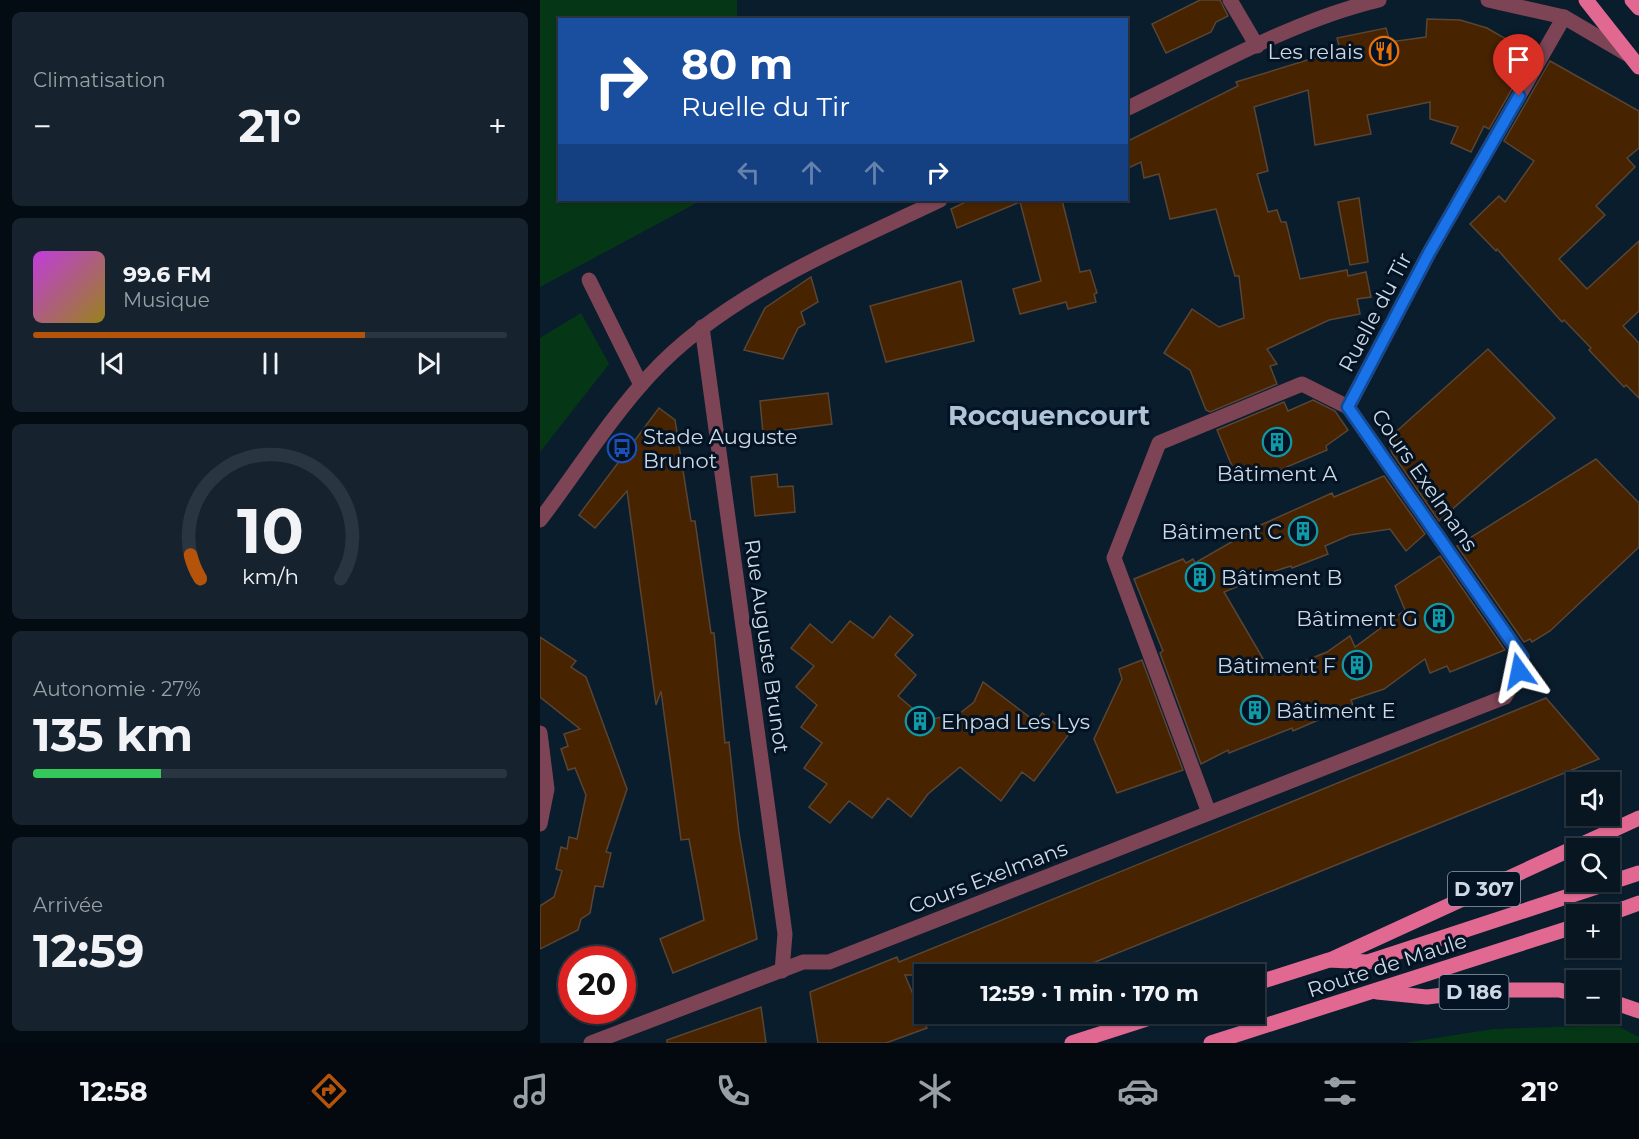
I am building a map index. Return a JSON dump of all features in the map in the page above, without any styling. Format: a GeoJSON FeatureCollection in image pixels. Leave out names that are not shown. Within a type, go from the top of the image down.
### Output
{"type":"FeatureCollection","features":[{"type":"Feature","properties":{"kind":"main road"},"geometry":{"type":"LineString","coordinates":[[1586,0],[1639,67]]}},
{"type":"Feature","properties":{"kind":"main road"},"geometry":{"type":"LineString","coordinates":[[1632,0],[1639,8]]}},
{"type":"Feature","properties":{"kind":"main road","name":"D 307"},"geometry":{"type":"LineString","coordinates":[[1329,960],[1639,818]]}},
{"type":"Feature","properties":{"kind":"main road","name":"Route de Maule"},"geometry":{"type":"LineString","coordinates":[[1265,980],[1329,960],[1368,962],[1639,873]]}},
{"type":"Feature","properties":{"kind":"main road"},"geometry":{"type":"LineString","coordinates":[[1620,910],[1639,903]]}},
{"type":"Feature","properties":{"kind":"main road","name":"Route de Maule"},"geometry":{"type":"LineString","coordinates":[[1211,1043],[1566,929]]}},
{"type":"Feature","properties":{"kind":"main road","name":"D 186"},"geometry":{"type":"LineString","coordinates":[[1371,992],[1427,997],[1485,990],[1566,992]]}},
{"type":"Feature","properties":{"kind":"main road"},"geometry":{"type":"LineString","coordinates":[[1620,1004],[1639,1011]]}},
{"type":"Feature","properties":{"kind":"main road"},"geometry":{"type":"LineString","coordinates":[[1071,1043],[1130,1024]]}},
{"type":"Feature","properties":{"kind":"street"},"geometry":{"type":"LineString","coordinates":[[1230,0],[1257,46]]}},
{"type":"Feature","properties":{"kind":"street"},"geometry":{"type":"LineString","coordinates":[[1128,108],[1257,46],[1344,8],[1379,0]]}},
{"type":"Feature","properties":{"kind":"street"},"geometry":{"type":"LineString","coordinates":[[1488,0],[1564,17],[1627,54]]}},
{"type":"Feature","properties":{"kind":"street","name":"Ruelle du Tir"},"geometry":{"type":"LineString","coordinates":[[1348,407],[1429,253],[1564,17]]}},
{"type":"Feature","properties":{"kind":"street"},"geometry":{"type":"LineString","coordinates":[[540,520],[641,385],[702,327],[782,277],[937,201]]}},
{"type":"Feature","properties":{"kind":"street"},"geometry":{"type":"LineString","coordinates":[[589,280],[641,385]]}},
{"type":"Feature","properties":{"kind":"street","name":"Rue Auguste Brunot"},"geometry":{"type":"LineString","coordinates":[[702,327],[785,934],[782,971]]}},
{"type":"Feature","properties":{"kind":"street","name":"Cours Exelmans"},"geometry":{"type":"LineString","coordinates":[[591,1043],[803,962],[829,962],[1505,697],[1519,671],[1522,657],[1348,407],[1302,384],[1159,443],[1114,558],[1209,813]]}},
{"type":"Feature","properties":{"kind":"street"},"geometry":{"type":"LineString","coordinates":[[540,733],[547,789],[540,824]]}},
{"type":"Feature","properties":{"kind":"green space"},"geometry":{"type":"Polygon","coordinates":[[[540,0],[737,0],[737,18],[558,18],[558,201],[700,201],[540,287],[540,0]]]}},
{"type":"Feature","properties":{"kind":"green space"},"geometry":{"type":"Polygon","coordinates":[[[581,313],[609,364],[540,452],[540,338],[581,313]]]}},
{"type":"Feature","properties":{"kind":"green space"},"geometry":{"type":"Polygon","coordinates":[[[1616,1025],[1639,1037],[1639,1043],[1404,1043],[1494,1029],[1616,1025]]]}},
{"type":"Feature","properties":{"kind":"building"},"geometry":{"type":"Polygon","coordinates":[[[1200,0],[1220,0],[1228,16],[1216,22],[1211,32],[1166,53],[1152,24],[1200,0]]]}},
{"type":"Feature","properties":{"kind":"building"},"geometry":{"type":"Polygon","coordinates":[[[1427,19],[1460,20],[1487,28],[1532,54],[1489,129],[1484,126],[1471,152],[1451,143],[1458,127],[1430,119],[1430,102],[1367,115],[1371,134],[1315,145],[1308,90],[1254,107],[1268,171],[1257,174],[1268,212],[1277,210],[1281,222],[1286,222],[1300,279],[1347,270],[1348,276],[1366,272],[1371,297],[1357,299],[1360,314],[1329,320],[1267,349],[1277,364],[1270,366],[1277,384],[1210,412],[1206,410],[1190,370],[1164,353],[1192,309],[1219,327],[1244,318],[1239,276],[1235,276],[1216,209],[1170,219],[1159,174],[1144,178],[1141,162],[1128,168],[1128,141],[1238,86],[1236,82],[1340,50],[1337,38],[1386,28],[1390,42],[1426,37],[1427,19]]]}},
{"type":"Feature","properties":{"kind":"building"},"geometry":{"type":"Polygon","coordinates":[[[1550,61],[1639,111],[1639,148],[1627,158],[1635,167],[1596,206],[1605,215],[1559,259],[1587,289],[1639,241],[1639,311],[1623,326],[1639,343],[1639,398],[1626,385],[1624,387],[1589,350],[1591,348],[1564,320],[1562,322],[1497,249],[1496,251],[1470,224],[1499,196],[1505,202],[1534,161],[1504,141],[1550,61]]]}},
{"type":"Feature","properties":{"kind":"building"},"geometry":{"type":"Polygon","coordinates":[[[1359,198],[1368,262],[1350,265],[1338,202],[1359,198]]]}},
{"type":"Feature","properties":{"kind":"building"},"geometry":{"type":"Polygon","coordinates":[[[968,201],[1062,201],[1080,272],[1090,270],[1097,293],[1094,294],[1096,302],[1068,309],[1066,302],[1020,314],[1013,289],[1041,281],[1020,202],[957,228],[951,209],[968,201]]]}},
{"type":"Feature","properties":{"kind":"building"},"geometry":{"type":"Polygon","coordinates":[[[811,277],[818,302],[801,312],[805,324],[798,328],[783,359],[744,350],[765,308],[811,277]]]}},
{"type":"Feature","properties":{"kind":"building"},"geometry":{"type":"Polygon","coordinates":[[[961,281],[974,341],[886,362],[870,306],[961,281]]]}},
{"type":"Feature","properties":{"kind":"building"},"geometry":{"type":"Polygon","coordinates":[[[1488,349],[1555,418],[1439,521],[1392,453],[1387,440],[1488,349]]]}},
{"type":"Feature","properties":{"kind":"building"},"geometry":{"type":"Polygon","coordinates":[[[828,393],[832,424],[763,433],[760,401],[828,393]]]}},
{"type":"Feature","properties":{"kind":"building","name":"Bâtiment A"},"geometry":{"type":"Polygon","coordinates":[[[1313,400],[1335,411],[1348,430],[1326,446],[1327,450],[1258,479],[1255,476],[1239,483],[1217,430],[1284,402],[1288,411],[1313,400]]]}},
{"type":"Feature","properties":{"kind":"building"},"geometry":{"type":"Polygon","coordinates":[[[659,408],[675,420],[691,521],[695,521],[711,633],[714,633],[725,743],[729,742],[739,833],[757,939],[673,973],[660,939],[704,920],[689,839],[681,840],[661,691],[656,705],[627,491],[595,528],[579,515],[659,408]]]}},
{"type":"Feature","properties":{"kind":"building"},"geometry":{"type":"Polygon","coordinates":[[[1596,459],[1639,503],[1639,547],[1550,631],[1532,642],[1530,639],[1524,642],[1457,546],[1596,459]]]}},
{"type":"Feature","properties":{"kind":"building"},"geometry":{"type":"Polygon","coordinates":[[[777,474],[778,487],[793,486],[795,512],[755,516],[751,477],[777,474]]]}},
{"type":"Feature","properties":{"kind":"building"},"geometry":{"type":"Polygon","coordinates":[[[1384,476],[1425,534],[1406,551],[1390,529],[1350,535],[1325,546],[1328,554],[1292,568],[1291,566],[1275,571],[1224,592],[1272,674],[1327,652],[1350,636],[1355,647],[1405,610],[1395,586],[1440,556],[1505,650],[1450,672],[1447,666],[1430,673],[1425,659],[1384,689],[1351,700],[1353,705],[1293,731],[1292,728],[1229,753],[1228,750],[1201,764],[1160,653],[1163,651],[1134,579],[1183,559],[1186,563],[1193,559],[1195,563],[1263,524],[1332,493],[1334,497],[1384,476]]]}},
{"type":"Feature","properties":{"kind":"building","name":"Ehpad Les Lys"},"geometry":{"type":"Polygon","coordinates":[[[890,616],[913,635],[895,655],[916,675],[898,696],[918,713],[932,719],[959,714],[974,702],[983,682],[1036,722],[1042,713],[1069,734],[1034,781],[1022,772],[1001,801],[960,767],[928,794],[911,817],[888,798],[872,818],[849,801],[830,823],[809,807],[827,784],[804,768],[822,743],[801,727],[817,705],[796,687],[814,666],[791,648],[810,624],[832,643],[850,621],[873,638],[890,616]]]}},
{"type":"Feature","properties":{"kind":"building"},"geometry":{"type":"Polygon","coordinates":[[[540,637],[576,661],[571,667],[586,677],[627,789],[606,852],[611,853],[603,887],[595,886],[590,913],[581,919],[578,930],[540,949],[540,906],[554,897],[562,871],[556,869],[561,847],[567,849],[569,837],[577,839],[586,795],[575,768],[568,770],[561,749],[568,746],[564,734],[580,729],[540,697],[540,637]]]}},
{"type":"Feature","properties":{"kind":"building"},"geometry":{"type":"Polygon","coordinates":[[[1142,660],[1183,770],[1117,793],[1094,739],[1122,679],[1119,669],[1142,660]]]}},
{"type":"Feature","properties":{"kind":"building"},"geometry":{"type":"Polygon","coordinates":[[[1546,698],[1599,759],[1090,964],[914,964],[914,975],[905,975],[914,997],[914,1024],[925,1024],[927,1028],[886,1043],[818,1043],[810,992],[897,957],[899,962],[1546,698]]]}},
{"type":"Feature","properties":{"kind":"building"},"geometry":{"type":"Polygon","coordinates":[[[761,1007],[766,1043],[667,1043],[667,1040],[761,1007]]]}},
{"type":"Feature","properties":{"kind":"place","name":"Les relais"},"geometry":{"type":"Point","coordinates":[1384,51]}},
{"type":"Feature","properties":{"kind":"place","name":"Bâtiment A"},"geometry":{"type":"Point","coordinates":[1277,442]}},
{"type":"Feature","properties":{"kind":"place","name":"Stade Auguste Brunot"},"geometry":{"type":"Point","coordinates":[622,448]}},
{"type":"Feature","properties":{"kind":"place","name":"Bâtiment C"},"geometry":{"type":"Point","coordinates":[1303,531]}},
{"type":"Feature","properties":{"kind":"place","name":"Bâtiment B"},"geometry":{"type":"Point","coordinates":[1200,577]}},
{"type":"Feature","properties":{"kind":"place","name":"Bâtiment G"},"geometry":{"type":"Point","coordinates":[1439,618]}},
{"type":"Feature","properties":{"kind":"place","name":"Bâtiment F"},"geometry":{"type":"Point","coordinates":[1357,665]}},
{"type":"Feature","properties":{"kind":"place","name":"Bâtiment E"},"geometry":{"type":"Point","coordinates":[1255,710]}},
{"type":"Feature","properties":{"kind":"place","name":"Ehpad Les Lys"},"geometry":{"type":"Point","coordinates":[920,721]}},
{"type":"Feature","properties":{"kind":"district","name":"Rocquencourt"},"geometry":{"type":"Point","coordinates":[1049,415]}},
{"type":"Feature","properties":{"kind":"route"},"geometry":{"type":"LineString","coordinates":[[1519,96],[1429,253],[1348,407],[1522,657],[1519,671]]}}]}
